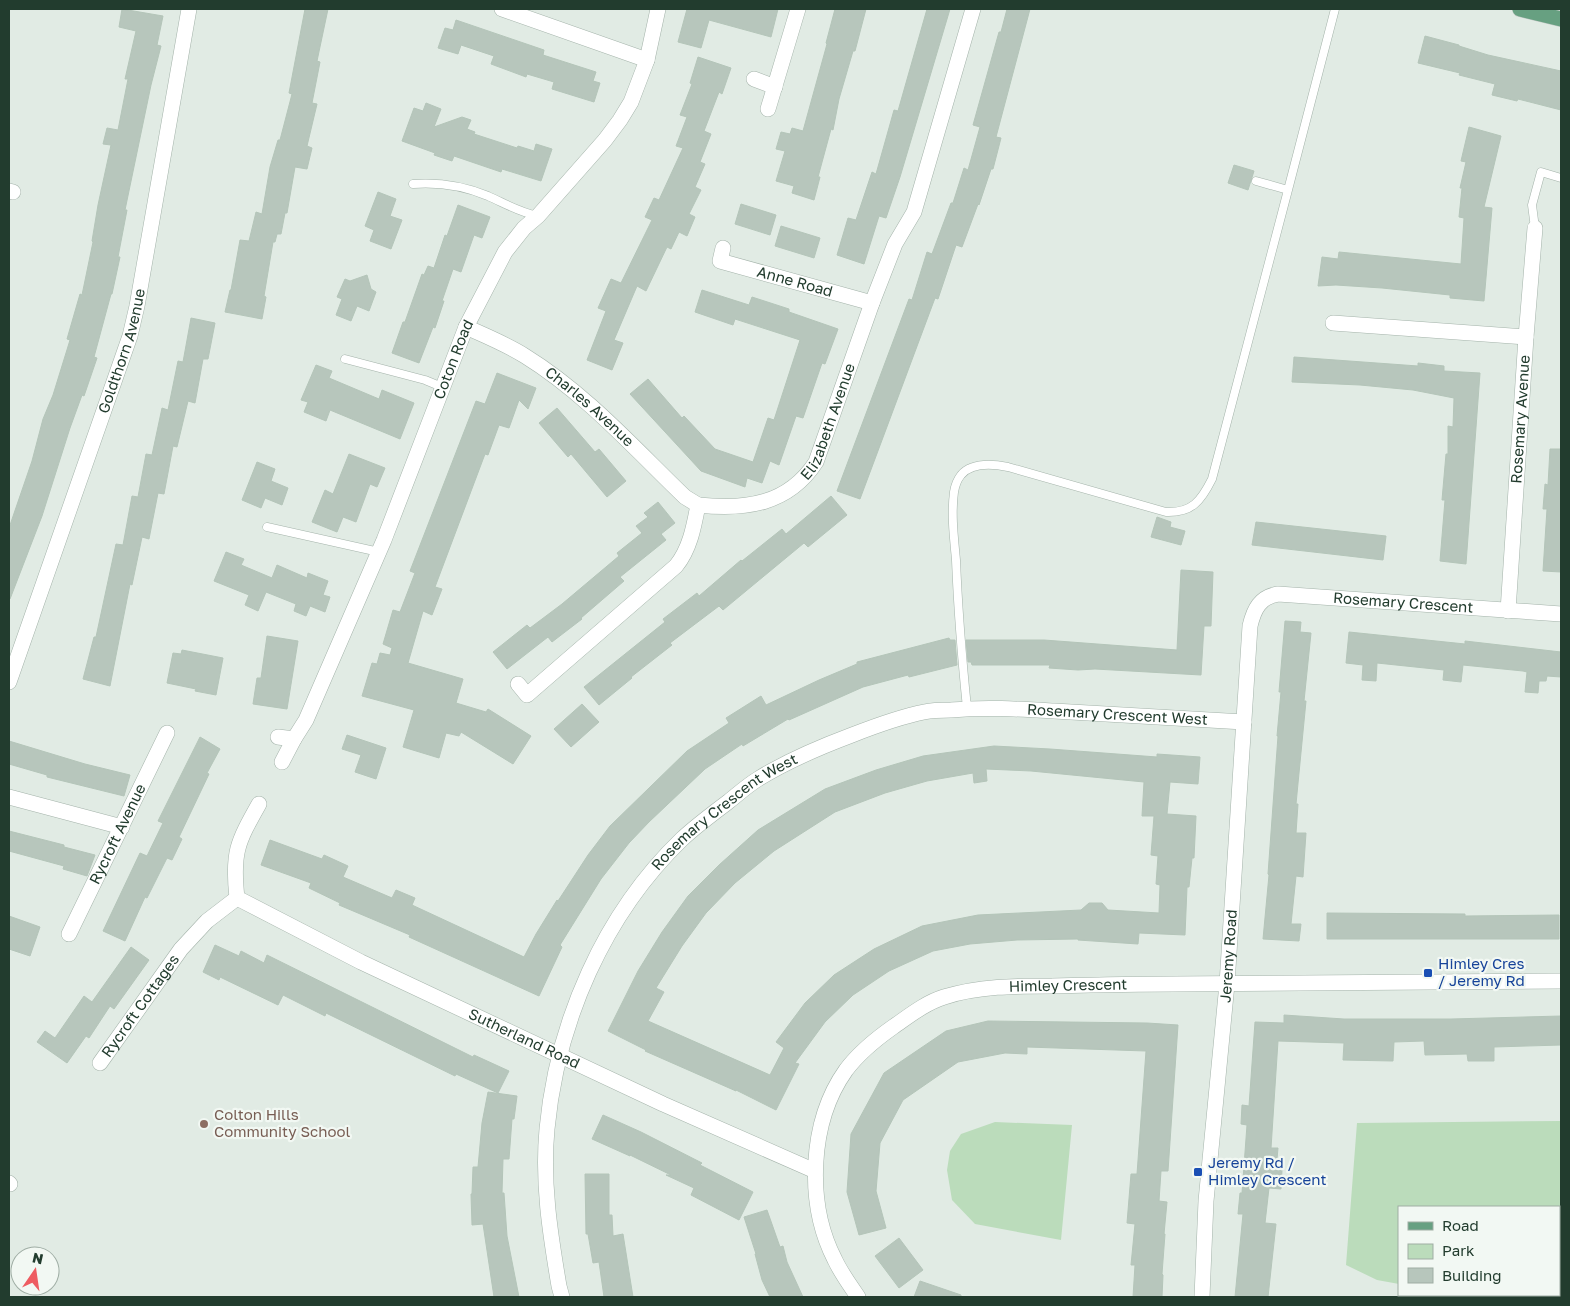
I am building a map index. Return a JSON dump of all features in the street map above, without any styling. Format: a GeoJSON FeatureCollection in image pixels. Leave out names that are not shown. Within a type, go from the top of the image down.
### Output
{"type":"FeatureCollection","features":[{"type":"Feature","properties":{"kind":"main road"},"geometry":{"type":"LineString","coordinates":[[1520,9],[1561,19]]}},
{"type":"Feature","properties":{"kind":"street","name":"Goldthorn Avenue"},"geometry":{"type":"LineString","coordinates":[[10,681],[130,336],[139,297],[189,9]]}},
{"type":"Feature","properties":{"kind":"street"},"geometry":{"type":"LineString","coordinates":[[502,9],[647,60]]}},
{"type":"Feature","properties":{"kind":"street","name":"Coton Road"},"geometry":{"type":"LineString","coordinates":[[282,762],[306,720],[379,552],[466,328],[505,252],[620,120],[631,102],[647,60],[658,9]]}},
{"type":"Feature","properties":{"kind":"street"},"geometry":{"type":"LineString","coordinates":[[768,110],[798,9]]}},
{"type":"Feature","properties":{"kind":"street","name":"Elizabeth Avenue"},"geometry":{"type":"LineString","coordinates":[[698,505],[723,508],[740,507],[768,501],[782,495],[797,484],[816,462],[872,303],[895,244],[914,212],[973,9]]}},
{"type":"Feature","properties":{"kind":"street"},"geometry":{"type":"LineString","coordinates":[[754,79],[775,86]]}},
{"type":"Feature","properties":{"kind":"street","name":"Rosemary Avenue"},"geometry":{"type":"LineString","coordinates":[[1508,610],[1535,228]]}},
{"type":"Feature","properties":{"kind":"street","name":"Anne Road"},"geometry":{"type":"LineString","coordinates":[[719,261],[872,303]]}},
{"type":"Feature","properties":{"kind":"street"},"geometry":{"type":"LineString","coordinates":[[1333,323],[1526,337]]}},
{"type":"Feature","properties":{"kind":"street","name":"Charles Avenue"},"geometry":{"type":"LineString","coordinates":[[466,328],[524,355],[560,380],[685,497],[698,505]]}},
{"type":"Feature","properties":{"kind":"street"},"geometry":{"type":"LineString","coordinates":[[527,695],[676,566],[682,559],[694,528],[698,505]]}},
{"type":"Feature","properties":{"kind":"street","name":"Rosemary Crescent"},"geometry":{"type":"LineString","coordinates":[[1253,614],[1263,600],[1270,595],[1278,594],[1561,614]]}},
{"type":"Feature","properties":{"kind":"street","name":"Jeremy Road"},"geometry":{"type":"LineString","coordinates":[[1202,1297],[1206,1201],[1227,984],[1250,626],[1253,614]]}},
{"type":"Feature","properties":{"kind":"street","name":"Rosemary Crescent West"},"geometry":{"type":"LineString","coordinates":[[562,1297],[558,1286],[545,1195],[547,1128],[559,1055],[568,1022],[591,969],[617,920],[649,876],[681,840],[708,817],[758,779],[826,745],[886,722],[926,711],[991,707],[1244,722]]}},
{"type":"Feature","properties":{"kind":"street","name":"Rycroft Avenue"},"geometry":{"type":"LineString","coordinates":[[68,934],[167,734]]}},
{"type":"Feature","properties":{"kind":"street"},"geometry":{"type":"LineString","coordinates":[[278,737],[294,739]]}},
{"type":"Feature","properties":{"kind":"street"},"geometry":{"type":"LineString","coordinates":[[9,797],[122,827]]}},
{"type":"Feature","properties":{"kind":"street"},"geometry":{"type":"LineString","coordinates":[[237,898],[235,857],[241,837],[259,804]]}},
{"type":"Feature","properties":{"kind":"street","name":"Sutherland Road"},"geometry":{"type":"LineString","coordinates":[[237,898],[361,962],[663,1104],[816,1171]]}},
{"type":"Feature","properties":{"kind":"street","name":"Rycroft Cottages"},"geometry":{"type":"LineString","coordinates":[[100,1063],[181,949],[207,921],[237,898]]}},
{"type":"Feature","properties":{"kind":"street","name":"Himley Crescent"},"geometry":{"type":"LineString","coordinates":[[858,1297],[834,1258],[824,1234],[817,1200],[817,1148],[824,1118],[831,1096],[846,1070],[877,1038],[926,1005],[943,997],[996,987],[1561,981]]}},
{"type":"Feature","properties":{"kind":"lane"},"geometry":{"type":"LineString","coordinates":[[967,708],[959,629],[953,509],[956,484],[962,474],[971,467],[995,464],[1008,466],[1166,512],[1179,512],[1189,508],[1199,500],[1212,479],[1335,9]]}},
{"type":"Feature","properties":{"kind":"lane"},"geometry":{"type":"LineString","coordinates":[[1535,228],[1532,205],[1541,172],[1561,178]]}},
{"type":"Feature","properties":{"kind":"lane"},"geometry":{"type":"LineString","coordinates":[[1256,181],[1288,190]]}},
{"type":"Feature","properties":{"kind":"lane"},"geometry":{"type":"LineString","coordinates":[[413,184],[436,183],[461,186],[521,212],[538,216]]}},
{"type":"Feature","properties":{"kind":"lane"},"geometry":{"type":"LineString","coordinates":[[345,359],[426,380],[442,387]]}},
{"type":"Feature","properties":{"kind":"lane"},"geometry":{"type":"LineString","coordinates":[[267,527],[379,552]]}},
{"type":"Feature","properties":{"kind":"green space"},"geometry":{"type":"Polygon","coordinates":[[[1561,1121],[1561,1297],[1470,1296],[1560,1296],[1560,1206],[1398,1206],[1398,1284],[1377,1280],[1346,1265],[1357,1123],[1561,1121]]]}},
{"type":"Feature","properties":{"kind":"green space"},"geometry":{"type":"Polygon","coordinates":[[[995,1122],[1072,1125],[1061,1240],[975,1224],[952,1200],[947,1170],[950,1151],[961,1134],[995,1122]]]}},
{"type":"Feature","properties":{"kind":"building"},"geometry":{"type":"Polygon","coordinates":[[[122,9],[163,16],[157,45],[161,46],[125,210],[127,210],[118,257],[120,257],[112,294],[94,357],[97,358],[84,396],[82,395],[70,428],[42,516],[9,599],[9,528],[70,340],[67,339],[80,294],[82,295],[111,145],[103,144],[107,128],[118,130],[128,79],[125,79],[136,31],[119,27],[122,9]]]}},
{"type":"Feature","properties":{"kind":"building"},"geometry":{"type":"Polygon","coordinates":[[[305,9],[328,9],[317,61],[320,62],[312,103],[317,104],[307,146],[312,148],[307,169],[295,167],[287,213],[285,213],[281,234],[277,234],[275,242],[273,242],[262,319],[225,312],[240,240],[249,241],[256,212],[262,214],[270,167],[278,140],[280,140],[292,94],[289,93],[305,9]]]}},
{"type":"Feature","properties":{"kind":"building"},"geometry":{"type":"Polygon","coordinates":[[[687,9],[778,9],[771,37],[709,20],[701,48],[678,42],[687,9]]]}},
{"type":"Feature","properties":{"kind":"building"},"geometry":{"type":"Polygon","coordinates":[[[835,9],[866,9],[855,51],[853,51],[839,99],[833,130],[831,129],[818,177],[820,177],[814,200],[792,193],[794,186],[776,181],[785,151],[776,149],[781,132],[790,134],[792,128],[803,131],[835,9]]]}},
{"type":"Feature","properties":{"kind":"building"},"geometry":{"type":"Polygon","coordinates":[[[927,9],[950,9],[900,177],[886,218],[879,216],[864,264],[837,255],[848,218],[856,220],[872,172],[876,174],[894,110],[898,111],[927,9]]]}},
{"type":"Feature","properties":{"kind":"building"},"geometry":{"type":"Polygon","coordinates":[[[1007,9],[1030,9],[996,137],[1001,138],[993,169],[991,169],[962,247],[956,245],[938,299],[935,298],[860,499],[837,491],[909,299],[912,300],[927,252],[932,254],[951,203],[953,203],[964,168],[968,170],[980,127],[973,125],[1007,9]]]}},
{"type":"Feature","properties":{"kind":"building"},"geometry":{"type":"Polygon","coordinates":[[[456,20],[544,50],[543,55],[596,72],[593,81],[600,83],[594,102],[552,89],[554,82],[527,74],[526,77],[491,64],[494,56],[461,45],[458,54],[438,48],[445,28],[453,30],[456,20]]]}},
{"type":"Feature","properties":{"kind":"building"},"geometry":{"type":"Polygon","coordinates":[[[1425,36],[1488,55],[1561,71],[1561,110],[1518,99],[1517,101],[1492,95],[1495,84],[1418,63],[1425,36]]]}},
{"type":"Feature","properties":{"kind":"building"},"geometry":{"type":"Polygon","coordinates":[[[698,57],[731,68],[722,94],[719,92],[704,131],[711,134],[700,162],[705,164],[695,187],[701,190],[689,214],[695,217],[687,236],[679,232],[671,249],[667,247],[646,291],[637,286],[614,340],[623,343],[612,370],[587,360],[606,311],[598,308],[611,279],[621,283],[652,220],[645,217],[654,198],[659,200],[683,148],[676,146],[687,117],[680,115],[692,84],[690,83],[698,57]]]}},
{"type":"Feature","properties":{"kind":"building"},"geometry":{"type":"Polygon","coordinates":[[[426,103],[441,109],[434,127],[462,117],[471,120],[467,129],[475,132],[474,134],[517,148],[518,146],[534,151],[536,144],[552,149],[541,181],[502,169],[501,172],[454,156],[452,161],[402,141],[414,108],[423,111],[426,103]]]}},
{"type":"Feature","properties":{"kind":"building"},"geometry":{"type":"Polygon","coordinates":[[[1469,127],[1501,136],[1484,207],[1492,208],[1484,301],[1450,298],[1450,295],[1382,288],[1336,285],[1318,286],[1322,257],[1338,259],[1339,252],[1461,264],[1464,218],[1459,217],[1462,188],[1460,188],[1466,162],[1461,161],[1469,127]]]}},
{"type":"Feature","properties":{"kind":"building"},"geometry":{"type":"Polygon","coordinates":[[[1234,165],[1254,171],[1248,190],[1228,183],[1234,165]]]}},
{"type":"Feature","properties":{"kind":"building"},"geometry":{"type":"Polygon","coordinates":[[[378,192],[396,199],[390,216],[402,220],[391,249],[370,241],[374,230],[365,226],[378,192]]]}},
{"type":"Feature","properties":{"kind":"building"},"geometry":{"type":"Polygon","coordinates":[[[741,204],[776,215],[770,235],[735,224],[741,204]]]}},
{"type":"Feature","properties":{"kind":"building"},"geometry":{"type":"Polygon","coordinates":[[[458,205],[490,217],[482,238],[474,235],[461,272],[453,269],[435,328],[433,327],[419,363],[392,353],[422,274],[424,275],[428,266],[434,268],[458,205]]]}},
{"type":"Feature","properties":{"kind":"building"},"geometry":{"type":"Polygon","coordinates":[[[781,226],[820,238],[814,258],[775,246],[781,226]]]}},
{"type":"Feature","properties":{"kind":"building"},"geometry":{"type":"Polygon","coordinates":[[[367,275],[371,289],[376,292],[369,311],[357,306],[351,321],[336,315],[342,299],[337,297],[345,279],[350,281],[367,275]]]}},
{"type":"Feature","properties":{"kind":"building"},"geometry":{"type":"Polygon","coordinates":[[[702,290],[749,305],[752,297],[789,309],[789,312],[838,329],[825,364],[822,363],[803,418],[796,416],[779,465],[770,461],[762,483],[747,478],[745,487],[701,471],[630,394],[648,379],[682,418],[684,416],[715,449],[753,462],[768,418],[774,420],[800,340],[735,319],[733,325],[695,312],[702,290]]]}},
{"type":"Feature","properties":{"kind":"building"},"geometry":{"type":"Polygon","coordinates":[[[191,318],[215,323],[208,359],[203,359],[195,403],[188,401],[177,447],[173,446],[164,494],[158,493],[149,539],[142,537],[132,585],[130,584],[110,686],[83,679],[94,637],[96,637],[116,544],[123,545],[132,496],[138,497],[146,454],[152,455],[162,408],[168,410],[178,361],[183,362],[191,318]]]}},
{"type":"Feature","properties":{"kind":"building"},"geometry":{"type":"Polygon","coordinates":[[[1294,357],[1418,366],[1418,363],[1444,366],[1444,371],[1480,373],[1466,564],[1440,561],[1445,500],[1442,500],[1446,454],[1448,454],[1448,426],[1453,427],[1454,398],[1413,390],[1292,382],[1294,357]]]}},
{"type":"Feature","properties":{"kind":"building"},"geometry":{"type":"Polygon","coordinates":[[[316,365],[332,371],[329,378],[379,399],[382,390],[414,403],[400,439],[330,410],[326,421],[304,412],[308,402],[301,400],[316,365]]]}},
{"type":"Feature","properties":{"kind":"building"},"geometry":{"type":"Polygon","coordinates":[[[497,373],[536,388],[528,409],[519,400],[509,428],[499,425],[488,455],[485,454],[435,587],[442,589],[432,615],[423,611],[408,663],[463,679],[456,703],[486,712],[488,709],[531,736],[513,764],[461,732],[459,736],[446,733],[439,758],[403,747],[414,710],[362,696],[372,663],[377,664],[380,653],[390,655],[392,648],[383,644],[393,610],[400,612],[415,573],[410,571],[476,401],[485,404],[497,373]]]}},
{"type":"Feature","properties":{"kind":"building"},"geometry":{"type":"Polygon","coordinates":[[[557,408],[595,452],[599,449],[626,481],[607,497],[571,454],[568,457],[539,423],[557,408]]]}},
{"type":"Feature","properties":{"kind":"building"},"geometry":{"type":"Polygon","coordinates":[[[1550,449],[1561,449],[1561,572],[1543,571],[1547,509],[1543,509],[1545,484],[1548,485],[1550,449]]]}},
{"type":"Feature","properties":{"kind":"building"},"geometry":{"type":"Polygon","coordinates":[[[349,454],[385,468],[377,487],[370,484],[356,522],[343,517],[337,532],[312,522],[325,490],[333,494],[349,454]]]}},
{"type":"Feature","properties":{"kind":"building"},"geometry":{"type":"Polygon","coordinates":[[[257,462],[275,469],[271,481],[288,488],[282,505],[265,498],[261,508],[242,500],[257,462]]]}},
{"type":"Feature","properties":{"kind":"building"},"geometry":{"type":"Polygon","coordinates":[[[831,496],[847,515],[808,547],[804,543],[723,610],[719,606],[670,643],[672,645],[599,705],[584,687],[665,622],[663,619],[697,593],[699,596],[741,560],[782,529],[786,534],[831,496]]]}},
{"type":"Feature","properties":{"kind":"building"},"geometry":{"type":"Polygon","coordinates":[[[658,502],[675,523],[661,534],[666,540],[620,577],[624,581],[582,619],[552,642],[548,637],[507,669],[493,652],[527,625],[530,628],[562,604],[619,556],[617,553],[642,533],[636,526],[648,517],[644,513],[658,502]]]}},
{"type":"Feature","properties":{"kind":"building"},"geometry":{"type":"Polygon","coordinates":[[[1157,517],[1171,522],[1170,527],[1185,531],[1181,545],[1151,537],[1157,517]]]}},
{"type":"Feature","properties":{"kind":"building"},"geometry":{"type":"Polygon","coordinates":[[[1256,522],[1386,536],[1383,560],[1252,545],[1256,522]]]}},
{"type":"Feature","properties":{"kind":"building"},"geometry":{"type":"Polygon","coordinates":[[[226,552],[244,559],[241,565],[272,578],[277,565],[307,578],[308,573],[328,581],[323,595],[330,597],[325,612],[310,606],[306,616],[294,611],[296,604],[266,592],[258,611],[245,605],[249,595],[214,581],[226,552]]]}},
{"type":"Feature","properties":{"kind":"building"},"geometry":{"type":"Polygon","coordinates":[[[1181,570],[1213,572],[1211,626],[1204,626],[1201,675],[1049,668],[1050,665],[972,665],[971,662],[968,662],[966,640],[1044,640],[1177,650],[1181,570]]]}},
{"type":"Feature","properties":{"kind":"building"},"geometry":{"type":"Polygon","coordinates":[[[1285,621],[1301,622],[1300,632],[1311,633],[1296,804],[1298,804],[1296,833],[1306,833],[1303,877],[1296,876],[1291,924],[1301,924],[1299,941],[1263,939],[1269,875],[1281,692],[1279,692],[1285,621]]]}},
{"type":"Feature","properties":{"kind":"building"},"geometry":{"type":"Polygon","coordinates":[[[1349,632],[1465,644],[1465,641],[1561,652],[1561,677],[1547,676],[1546,681],[1539,681],[1538,693],[1525,692],[1527,672],[1523,671],[1463,665],[1461,682],[1443,680],[1444,670],[1377,663],[1376,681],[1362,680],[1363,665],[1346,663],[1349,632]]]}},
{"type":"Feature","properties":{"kind":"building"},"geometry":{"type":"Polygon","coordinates":[[[267,636],[298,641],[287,709],[253,704],[257,678],[261,678],[267,636]]]}},
{"type":"Feature","properties":{"kind":"building"},"geometry":{"type":"Polygon","coordinates":[[[949,638],[950,640],[955,640],[957,665],[863,687],[788,719],[743,746],[742,744],[705,769],[629,843],[601,879],[560,945],[562,947],[539,996],[409,937],[410,935],[339,905],[340,903],[309,888],[311,883],[261,865],[270,840],[322,859],[324,855],[348,866],[343,877],[392,898],[396,890],[415,898],[412,905],[524,957],[557,900],[610,826],[687,751],[729,723],[726,718],[761,696],[766,705],[857,664],[857,662],[949,638]]]}},
{"type":"Feature","properties":{"kind":"building"},"geometry":{"type":"Polygon","coordinates":[[[182,650],[223,658],[216,695],[167,683],[173,653],[181,654],[182,650]]]}},
{"type":"Feature","properties":{"kind":"building"},"geometry":{"type":"Polygon","coordinates":[[[582,704],[599,722],[571,747],[554,729],[582,704]]]}},
{"type":"Feature","properties":{"kind":"building"},"geometry":{"type":"Polygon","coordinates":[[[347,735],[386,748],[376,779],[355,772],[361,755],[342,749],[347,735]]]}},
{"type":"Feature","properties":{"kind":"building"},"geometry":{"type":"Polygon","coordinates":[[[200,737],[220,749],[207,773],[209,774],[179,837],[182,839],[172,860],[167,858],[147,898],[145,897],[125,941],[103,931],[140,853],[147,856],[163,823],[158,821],[200,737]]]}},
{"type":"Feature","properties":{"kind":"building"},"geometry":{"type":"Polygon","coordinates":[[[9,741],[85,764],[130,775],[124,796],[47,777],[47,775],[9,764],[9,741]]]}},
{"type":"Feature","properties":{"kind":"building"},"geometry":{"type":"Polygon","coordinates":[[[994,746],[1157,757],[1157,754],[1200,757],[1198,784],[1170,782],[1167,814],[1196,816],[1194,858],[1192,858],[1189,887],[1187,887],[1185,935],[1139,933],[1138,944],[1078,939],[1017,940],[970,944],[933,951],[889,971],[853,995],[825,1022],[795,1063],[799,1064],[776,1110],[736,1090],[645,1051],[608,1031],[638,971],[662,932],[688,896],[758,830],[825,789],[876,770],[923,756],[994,746]],[[986,769],[987,781],[974,783],[973,773],[927,781],[885,793],[835,812],[774,851],[735,883],[706,913],[682,946],[656,988],[664,992],[648,1021],[770,1075],[784,1048],[776,1042],[805,1003],[834,975],[874,949],[922,926],[978,915],[1081,910],[1089,903],[1102,903],[1108,910],[1159,913],[1160,885],[1156,884],[1158,856],[1151,855],[1154,816],[1142,816],[1144,782],[1031,771],[986,769]]]}},
{"type":"Feature","properties":{"kind":"building"},"geometry":{"type":"Polygon","coordinates":[[[9,831],[95,855],[87,876],[63,869],[64,866],[9,851],[9,831]]]}},
{"type":"Feature","properties":{"kind":"building"},"geometry":{"type":"Polygon","coordinates":[[[1327,913],[1465,914],[1465,916],[1559,915],[1559,939],[1327,939],[1327,913]]]}},
{"type":"Feature","properties":{"kind":"building"},"geometry":{"type":"Polygon","coordinates":[[[9,916],[40,927],[30,956],[9,949],[9,916]]]}},
{"type":"Feature","properties":{"kind":"building"},"geometry":{"type":"Polygon","coordinates":[[[215,945],[239,956],[241,951],[264,963],[267,955],[473,1057],[474,1055],[509,1071],[498,1093],[456,1074],[455,1076],[326,1013],[325,1016],[283,995],[278,1005],[220,977],[219,980],[203,972],[215,945]]]}},
{"type":"Feature","properties":{"kind":"building"},"geometry":{"type":"Polygon","coordinates":[[[131,947],[149,960],[114,1009],[110,1006],[89,1038],[86,1036],[67,1063],[37,1042],[45,1031],[55,1038],[84,996],[92,1002],[131,947]]]}},
{"type":"Feature","properties":{"kind":"building"},"geometry":{"type":"Polygon","coordinates":[[[1284,1015],[1344,1019],[1561,1016],[1561,1045],[1494,1047],[1494,1061],[1468,1061],[1467,1054],[1425,1055],[1424,1041],[1394,1042],[1393,1061],[1343,1060],[1344,1043],[1278,1041],[1271,1148],[1278,1148],[1276,1170],[1282,1170],[1281,1189],[1269,1188],[1265,1223],[1276,1224],[1268,1297],[1235,1297],[1243,1214],[1238,1214],[1240,1193],[1242,1193],[1247,1125],[1241,1124],[1242,1105],[1249,1106],[1255,1022],[1284,1023],[1284,1015]]]}},
{"type":"Feature","properties":{"kind":"building"},"geometry":{"type":"Polygon","coordinates":[[[988,1021],[1178,1025],[1168,1171],[1161,1171],[1159,1201],[1167,1202],[1162,1297],[1133,1297],[1135,1265],[1131,1265],[1135,1224],[1127,1223],[1131,1174],[1137,1174],[1146,1051],[1027,1047],[1027,1054],[1005,1053],[958,1062],[903,1100],[880,1143],[876,1191],[886,1228],[859,1235],[847,1192],[851,1134],[884,1073],[946,1031],[988,1021]]]}},
{"type":"Feature","properties":{"kind":"building"},"geometry":{"type":"Polygon","coordinates":[[[488,1092],[517,1096],[514,1119],[512,1119],[509,1159],[503,1159],[502,1193],[504,1193],[507,1236],[519,1297],[494,1297],[483,1224],[472,1225],[471,1194],[473,1167],[478,1167],[482,1123],[488,1092]]]}},
{"type":"Feature","properties":{"kind":"building"},"geometry":{"type":"Polygon","coordinates":[[[603,1115],[702,1163],[700,1165],[753,1192],[739,1220],[691,1195],[694,1188],[666,1175],[671,1175],[592,1139],[603,1115]]]}},
{"type":"Feature","properties":{"kind":"building"},"geometry":{"type":"Polygon","coordinates":[[[585,1174],[609,1174],[609,1215],[612,1215],[613,1236],[623,1234],[633,1297],[604,1297],[599,1262],[593,1263],[588,1234],[586,1234],[585,1174]]]}},
{"type":"Feature","properties":{"kind":"building"},"geometry":{"type":"Polygon","coordinates":[[[767,1210],[780,1247],[783,1246],[787,1262],[803,1297],[770,1297],[762,1280],[744,1217],[767,1210]]]}},
{"type":"Feature","properties":{"kind":"building"},"geometry":{"type":"Polygon","coordinates":[[[899,1238],[923,1270],[899,1288],[875,1256],[899,1238]]]}},
{"type":"Feature","properties":{"kind":"building"},"geometry":{"type":"Polygon","coordinates":[[[920,1281],[961,1295],[961,1297],[914,1297],[920,1281]]]}},
{"type":"Feature","properties":{"kind":"place","name":"Himley Cres / Jeremy Rd"},"geometry":{"type":"Point","coordinates":[1428,973]}},
{"type":"Feature","properties":{"kind":"place","name":"Colton Hills Community School"},"geometry":{"type":"Point","coordinates":[204,1124]}},
{"type":"Feature","properties":{"kind":"place","name":"Jeremy Rd / Himley Crescent"},"geometry":{"type":"Point","coordinates":[1198,1172]}}]}
